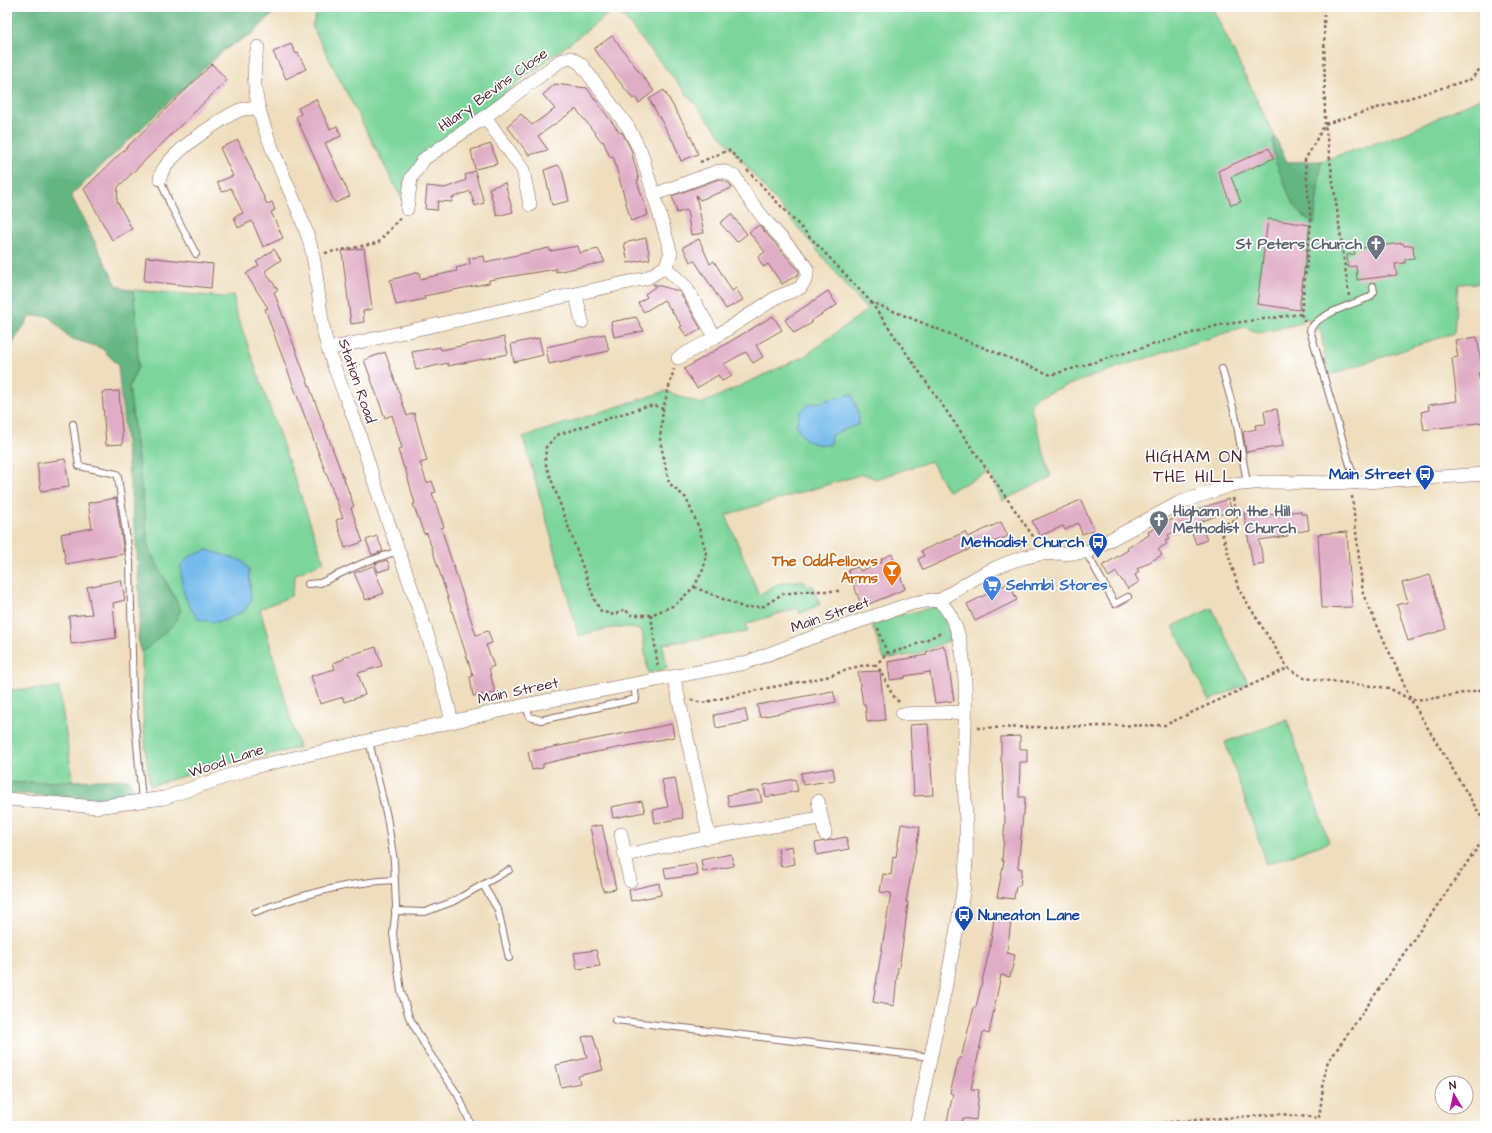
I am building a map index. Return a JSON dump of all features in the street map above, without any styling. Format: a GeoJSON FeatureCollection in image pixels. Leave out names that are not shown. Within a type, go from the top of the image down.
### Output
{"type":"FeatureCollection","features":[{"type":"Feature","properties":{"kind":"street","name":"Station Road"},"geometry":{"type":"LineString","coordinates":[[258,47],[254,70],[258,108],[303,222],[313,256],[320,318],[328,349],[423,621],[452,722]]}},
{"type":"Feature","properties":{"kind":"street","name":"Hilary Bevins Close"},"geometry":{"type":"LineString","coordinates":[[408,209],[410,178],[424,159],[485,117],[560,61],[571,58],[581,64],[628,127],[641,152],[671,253],[665,267]]}},
{"type":"Feature","properties":{"kind":"street"},"geometry":{"type":"LineString","coordinates":[[160,179],[160,175],[175,156],[206,129],[242,110],[258,108]]}},
{"type":"Feature","properties":{"kind":"street"},"geometry":{"type":"LineString","coordinates":[[485,117],[523,170],[530,205]]}},
{"type":"Feature","properties":{"kind":"street"},"geometry":{"type":"LineString","coordinates":[[653,195],[718,172],[726,172],[735,177],[748,198],[807,269],[807,276],[800,288],[778,298],[678,358]]}},
{"type":"Feature","properties":{"kind":"street"},"geometry":{"type":"LineString","coordinates":[[328,349],[647,278],[665,267],[686,287],[715,337]]}},
{"type":"Feature","properties":{"kind":"street"},"geometry":{"type":"LineString","coordinates":[[576,295],[582,322]]}},
{"type":"Feature","properties":{"kind":"street"},"geometry":{"type":"LineString","coordinates":[[916,1126],[958,925],[964,881],[966,841],[963,766],[966,712],[964,660],[954,627],[944,605],[939,601],[964,584],[1004,564],[1025,557],[1045,554],[1075,554],[1086,552],[1179,503],[1231,485],[1247,483],[1353,483],[1485,474]]}},
{"type":"Feature","properties":{"kind":"street","name":"Main Street"},"geometry":{"type":"LineString","coordinates":[[452,722],[525,705],[674,678],[745,663],[813,637],[913,603],[932,600],[939,601]]}},
{"type":"Feature","properties":{"kind":"street"},"geometry":{"type":"LineString","coordinates":[[674,678],[709,837]]}},
{"type":"Feature","properties":{"kind":"street"},"geometry":{"type":"LineString","coordinates":[[902,714],[966,712]]}},
{"type":"Feature","properties":{"kind":"street","name":"Wood Lane"},"geometry":{"type":"LineString","coordinates":[[7,798],[96,806],[164,798],[254,767],[452,722]]}},
{"type":"Feature","properties":{"kind":"street"},"geometry":{"type":"LineString","coordinates":[[818,801],[820,818],[825,834]]}},
{"type":"Feature","properties":{"kind":"street"},"geometry":{"type":"LineString","coordinates":[[626,855],[709,837],[820,818]]}},
{"type":"Feature","properties":{"kind":"street"},"geometry":{"type":"LineString","coordinates":[[621,834],[630,881]]}},
{"type":"Feature","properties":{"kind":"lane"},"geometry":{"type":"LineString","coordinates":[[160,179],[170,204],[196,254]]}},
{"type":"Feature","properties":{"kind":"lane"},"geometry":{"type":"LineString","coordinates":[[1353,483],[1310,330],[1312,326],[1320,319],[1370,298],[1374,292],[1373,286]]}},
{"type":"Feature","properties":{"kind":"lane"},"geometry":{"type":"LineString","coordinates":[[1222,369],[1234,414],[1247,483]]}},
{"type":"Feature","properties":{"kind":"lane"},"geometry":{"type":"LineString","coordinates":[[73,424],[79,466],[117,474],[118,477],[130,562],[133,698],[142,801]]}},
{"type":"Feature","properties":{"kind":"lane"},"geometry":{"type":"LineString","coordinates":[[308,584],[320,583],[363,563],[398,551]]}},
{"type":"Feature","properties":{"kind":"lane"},"geometry":{"type":"LineString","coordinates":[[1086,552],[1115,604],[1128,597]]}},
{"type":"Feature","properties":{"kind":"lane"},"geometry":{"type":"LineString","coordinates":[[369,741],[387,817],[394,861],[395,912],[393,934],[401,991],[409,1017],[428,1051],[458,1095],[470,1122]]}},
{"type":"Feature","properties":{"kind":"lane"},"geometry":{"type":"LineString","coordinates":[[395,912],[425,912],[452,902],[509,870]]}},
{"type":"Feature","properties":{"kind":"lane"},"geometry":{"type":"LineString","coordinates":[[255,912],[281,902],[329,888],[367,881],[394,880]]}},
{"type":"Feature","properties":{"kind":"lane"},"geometry":{"type":"LineString","coordinates":[[482,885],[498,910],[509,958]]}},
{"type":"Feature","properties":{"kind":"lane"},"geometry":{"type":"LineString","coordinates":[[614,1020],[931,1057]]}},
{"type":"Feature","properties":{"kind":"path"},"geometry":{"type":"LineString","coordinates":[[1324,7],[1325,124],[1351,306]]}},
{"type":"Feature","properties":{"kind":"path"},"geometry":{"type":"LineString","coordinates":[[1307,328],[1301,314],[1311,223],[1305,160],[1325,124],[1471,80],[1485,63]]}},
{"type":"Feature","properties":{"kind":"path"},"geometry":{"type":"LineString","coordinates":[[693,165],[729,150],[871,302],[1045,554]]}},
{"type":"Feature","properties":{"kind":"path"},"geometry":{"type":"LineString","coordinates":[[313,256],[378,243],[408,209]]}},
{"type":"Feature","properties":{"kind":"path"},"geometry":{"type":"LineString","coordinates":[[871,302],[1051,375],[1218,325],[1301,314]]}},
{"type":"Feature","properties":{"kind":"path"},"geometry":{"type":"LineString","coordinates":[[663,409],[656,406],[647,406],[572,430],[557,435],[546,447],[545,462],[595,601],[601,611],[614,615],[625,609],[630,614],[651,614],[675,605],[694,587],[704,568],[706,552],[700,528],[686,498],[669,483],[660,440],[663,409],[678,358]]}},
{"type":"Feature","properties":{"kind":"path"},"geometry":{"type":"LineString","coordinates":[[1353,483],[1363,594],[1411,700],[1485,823]]}},
{"type":"Feature","properties":{"kind":"path"},"geometry":{"type":"LineString","coordinates":[[1231,485],[1237,519],[1220,526],[1239,590],[1288,668],[1304,678],[1389,688],[1411,700],[1485,689]]}},
{"type":"Feature","properties":{"kind":"path"},"geometry":{"type":"LineString","coordinates":[[694,587],[745,608],[764,606],[782,594],[808,591],[839,591]]}},
{"type":"Feature","properties":{"kind":"path"},"geometry":{"type":"LineString","coordinates":[[651,614],[660,680]]}},
{"type":"Feature","properties":{"kind":"path"},"geometry":{"type":"LineString","coordinates":[[874,616],[887,653]]}},
{"type":"Feature","properties":{"kind":"path"},"geometry":{"type":"LineString","coordinates":[[679,697],[702,703],[762,689],[826,678],[859,666],[876,665],[887,653],[908,648],[954,627]]}},
{"type":"Feature","properties":{"kind":"path"},"geometry":{"type":"LineString","coordinates":[[876,665],[882,671],[889,692],[899,701],[902,714]]}},
{"type":"Feature","properties":{"kind":"path"},"geometry":{"type":"LineString","coordinates":[[964,728],[1166,725],[1288,668]]}},
{"type":"Feature","properties":{"kind":"path"},"geometry":{"type":"LineString","coordinates":[[1116,1126],[1280,1114],[1319,1118],[1326,1065],[1485,837]]}},
{"type":"Feature","properties":{"kind":"green space"},"geometry":{"type":"Polygon","coordinates":[[[7,7],[280,7],[253,33],[224,50],[71,195],[116,284],[124,289],[133,290],[137,328],[138,367],[129,386],[149,549],[181,610],[174,624],[142,653],[138,639],[140,613],[137,553],[118,365],[101,348],[70,338],[48,316],[30,316],[9,349],[7,347],[7,7]]]}},
{"type":"Feature","properties":{"kind":"green space"},"geometry":{"type":"Polygon","coordinates":[[[319,7],[1212,7],[1275,137],[1273,141],[1291,200],[1314,224],[1321,161],[1406,133],[1482,97],[1485,93],[1485,246],[1481,282],[1485,282],[1485,356],[1480,283],[1458,284],[1454,333],[1327,376],[1321,332],[1305,317],[1301,323],[1259,333],[1244,327],[1119,367],[1038,396],[1030,405],[1051,477],[1002,501],[989,473],[948,491],[931,461],[876,479],[863,474],[726,515],[759,595],[777,584],[802,580],[808,587],[812,585],[820,604],[800,614],[797,608],[746,624],[747,632],[663,644],[667,669],[648,673],[642,631],[618,627],[579,636],[523,437],[666,391],[701,404],[805,356],[867,310],[616,8],[423,155],[404,181],[407,209],[312,26],[319,7]]]}},
{"type":"Feature","properties":{"kind":"green space"},"geometry":{"type":"Polygon","coordinates":[[[1275,137],[1287,162],[1321,161],[1314,224],[1302,215],[1291,200],[1274,158],[1273,141],[1275,137]]]}},
{"type":"Feature","properties":{"kind":"green space"},"geometry":{"type":"Polygon","coordinates":[[[133,290],[224,297],[234,295],[235,309],[324,562],[296,574],[291,596],[260,609],[299,748],[221,765],[150,786],[143,720],[142,653],[181,610],[149,549],[129,386],[138,367],[137,328],[133,290]],[[207,550],[250,585],[249,570],[207,550]]]}},
{"type":"Feature","properties":{"kind":"green space"},"geometry":{"type":"Polygon","coordinates":[[[935,607],[940,611],[952,639],[917,654],[884,659],[872,625],[900,615],[935,607]]]}},
{"type":"Feature","properties":{"kind":"green space"},"geometry":{"type":"Polygon","coordinates":[[[1212,608],[1248,683],[1209,701],[1173,626],[1212,608]]]}},
{"type":"Feature","properties":{"kind":"green space"},"geometry":{"type":"Polygon","coordinates":[[[59,688],[73,781],[7,783],[7,690],[59,688]]]}},
{"type":"Feature","properties":{"kind":"green space"},"geometry":{"type":"Polygon","coordinates":[[[1287,720],[1329,842],[1267,864],[1225,742],[1287,720]]]}},
{"type":"Feature","properties":{"kind":"green space"},"geometry":{"type":"Polygon","coordinates":[[[129,779],[134,789],[118,798],[100,800],[7,793],[7,783],[129,779]]]}},
{"type":"Feature","properties":{"kind":"water"},"geometry":{"type":"Polygon","coordinates":[[[852,394],[858,412],[859,424],[831,435],[830,445],[813,443],[805,439],[796,425],[800,412],[807,405],[852,394]]]}},
{"type":"Feature","properties":{"kind":"water"},"geometry":{"type":"Polygon","coordinates":[[[207,550],[243,561],[249,570],[251,601],[244,611],[223,621],[213,622],[198,619],[189,606],[184,594],[181,565],[190,556],[207,550]]]}},
{"type":"Feature","properties":{"kind":"building"},"geometry":{"type":"Polygon","coordinates":[[[612,36],[654,91],[639,103],[635,97],[633,99],[594,49],[612,36]]]}},
{"type":"Feature","properties":{"kind":"building"},"geometry":{"type":"Polygon","coordinates":[[[291,44],[296,54],[298,53],[306,69],[286,79],[273,52],[291,44]]]}},
{"type":"Feature","properties":{"kind":"building"},"geometry":{"type":"Polygon","coordinates":[[[212,64],[227,80],[118,187],[117,201],[132,229],[112,240],[84,189],[212,64]]]}},
{"type":"Feature","properties":{"kind":"building"},"geometry":{"type":"Polygon","coordinates":[[[555,84],[587,88],[620,133],[622,132],[631,150],[639,180],[637,181],[648,215],[631,221],[613,156],[610,157],[603,141],[602,142],[576,109],[538,136],[548,150],[529,155],[507,126],[521,114],[532,125],[555,109],[543,95],[555,84]]]}},
{"type":"Feature","properties":{"kind":"building"},"geometry":{"type":"Polygon","coordinates":[[[664,90],[691,137],[698,154],[681,161],[674,143],[649,99],[664,90]]]}},
{"type":"Feature","properties":{"kind":"building"},"geometry":{"type":"Polygon","coordinates":[[[316,99],[330,129],[337,126],[341,136],[325,143],[350,196],[335,203],[296,117],[301,114],[298,108],[316,99]]]}},
{"type":"Feature","properties":{"kind":"building"},"geometry":{"type":"Polygon","coordinates":[[[238,140],[267,204],[272,202],[275,210],[271,212],[283,238],[263,247],[252,221],[238,228],[234,217],[243,213],[231,188],[222,192],[217,182],[233,176],[220,148],[238,140]]]}},
{"type":"Feature","properties":{"kind":"building"},"geometry":{"type":"Polygon","coordinates":[[[491,144],[497,164],[475,169],[471,150],[491,144]]]}},
{"type":"Feature","properties":{"kind":"building"},"geometry":{"type":"Polygon","coordinates":[[[1269,148],[1274,158],[1231,177],[1241,202],[1231,205],[1218,171],[1269,148]]]}},
{"type":"Feature","properties":{"kind":"building"},"geometry":{"type":"Polygon","coordinates":[[[558,165],[562,170],[569,201],[552,205],[544,170],[558,165]]]}},
{"type":"Feature","properties":{"kind":"building"},"geometry":{"type":"Polygon","coordinates":[[[475,171],[484,203],[475,206],[470,191],[452,198],[452,202],[438,201],[437,210],[425,209],[427,186],[445,188],[466,180],[465,175],[475,171]]]}},
{"type":"Feature","properties":{"kind":"building"},"geometry":{"type":"Polygon","coordinates":[[[719,179],[729,183],[732,188],[700,200],[696,195],[704,233],[691,235],[687,210],[677,213],[672,196],[719,179]]]}},
{"type":"Feature","properties":{"kind":"building"},"geometry":{"type":"Polygon","coordinates":[[[505,183],[513,212],[497,216],[489,188],[505,183]]]}},
{"type":"Feature","properties":{"kind":"building"},"geometry":{"type":"Polygon","coordinates":[[[731,214],[747,234],[737,242],[720,223],[731,214]]]}},
{"type":"Feature","properties":{"kind":"building"},"geometry":{"type":"Polygon","coordinates":[[[1268,219],[1310,225],[1299,310],[1257,304],[1268,219]]]}},
{"type":"Feature","properties":{"kind":"building"},"geometry":{"type":"Polygon","coordinates":[[[759,225],[799,271],[799,274],[782,284],[768,264],[763,267],[758,257],[765,252],[749,232],[759,225]]]}},
{"type":"Feature","properties":{"kind":"building"},"geometry":{"type":"Polygon","coordinates":[[[646,238],[650,259],[628,263],[624,243],[646,238]]]}},
{"type":"Feature","properties":{"kind":"building"},"geometry":{"type":"Polygon","coordinates":[[[699,239],[710,264],[714,261],[732,291],[736,288],[743,300],[726,309],[694,260],[690,262],[683,247],[699,239]]]}},
{"type":"Feature","properties":{"kind":"building","name":"St Peters Church"},"geometry":{"type":"Polygon","coordinates":[[[1403,243],[1404,246],[1413,245],[1414,258],[1405,259],[1405,263],[1395,264],[1397,275],[1357,280],[1356,266],[1348,267],[1347,255],[1355,254],[1354,249],[1403,243]]]}},
{"type":"Feature","properties":{"kind":"building"},"geometry":{"type":"Polygon","coordinates":[[[578,246],[580,253],[598,249],[605,262],[556,272],[556,269],[489,280],[489,283],[424,296],[425,299],[396,305],[390,280],[419,272],[420,279],[457,271],[456,268],[470,264],[469,258],[484,256],[485,262],[549,248],[550,251],[578,246]]]}},
{"type":"Feature","properties":{"kind":"building"},"geometry":{"type":"Polygon","coordinates":[[[364,248],[372,309],[363,311],[364,322],[351,324],[342,251],[364,248]]]}},
{"type":"Feature","properties":{"kind":"building"},"geometry":{"type":"Polygon","coordinates":[[[274,249],[281,260],[265,271],[278,290],[274,292],[354,506],[351,508],[363,542],[345,548],[336,520],[343,518],[265,309],[268,308],[246,274],[259,265],[256,262],[274,249]]]}},
{"type":"Feature","properties":{"kind":"building"},"geometry":{"type":"Polygon","coordinates":[[[146,257],[213,264],[211,288],[144,281],[146,257]]]}},
{"type":"Feature","properties":{"kind":"building"},"geometry":{"type":"Polygon","coordinates":[[[653,284],[679,291],[701,329],[687,337],[680,327],[682,326],[664,300],[644,312],[638,303],[647,297],[645,294],[655,287],[653,284]]]}},
{"type":"Feature","properties":{"kind":"building"},"geometry":{"type":"Polygon","coordinates":[[[828,291],[837,305],[811,321],[812,323],[794,333],[785,320],[828,291]]]}},
{"type":"Feature","properties":{"kind":"building"},"geometry":{"type":"Polygon","coordinates":[[[773,316],[782,330],[756,345],[763,357],[753,363],[746,352],[724,364],[732,376],[722,381],[718,375],[697,388],[684,369],[773,316]]]}},
{"type":"Feature","properties":{"kind":"building"},"geometry":{"type":"Polygon","coordinates":[[[636,317],[644,331],[614,337],[611,322],[636,317]]]}},
{"type":"Feature","properties":{"kind":"building"},"geometry":{"type":"Polygon","coordinates":[[[605,334],[609,351],[549,364],[546,347],[605,334]]]}},
{"type":"Feature","properties":{"kind":"building"},"geometry":{"type":"Polygon","coordinates":[[[504,337],[508,354],[448,366],[448,363],[416,370],[412,352],[440,347],[441,350],[504,337]]]}},
{"type":"Feature","properties":{"kind":"building"},"geometry":{"type":"Polygon","coordinates":[[[1477,337],[1483,372],[1478,373],[1482,396],[1485,396],[1485,422],[1424,430],[1421,412],[1429,410],[1428,405],[1457,401],[1452,358],[1458,357],[1455,340],[1477,337]]]}},
{"type":"Feature","properties":{"kind":"building"},"geometry":{"type":"Polygon","coordinates":[[[539,338],[543,355],[514,362],[511,344],[539,338]]]}},
{"type":"Feature","properties":{"kind":"building"},"geometry":{"type":"Polygon","coordinates":[[[385,352],[407,416],[414,413],[427,461],[420,463],[427,483],[432,481],[436,492],[432,493],[444,527],[441,528],[476,635],[488,631],[492,643],[486,645],[494,666],[489,668],[495,693],[473,696],[470,677],[473,676],[427,533],[424,534],[413,504],[415,504],[405,468],[398,450],[402,448],[392,415],[385,418],[364,360],[385,352]]]}},
{"type":"Feature","properties":{"kind":"building"},"geometry":{"type":"Polygon","coordinates":[[[119,391],[123,444],[106,445],[102,392],[119,391]]]}},
{"type":"Feature","properties":{"kind":"building"},"geometry":{"type":"Polygon","coordinates":[[[1277,409],[1283,446],[1246,452],[1243,432],[1256,429],[1255,425],[1266,424],[1264,411],[1277,409]]]}},
{"type":"Feature","properties":{"kind":"building"},"geometry":{"type":"Polygon","coordinates":[[[65,459],[69,487],[41,491],[37,463],[65,459]]]}},
{"type":"Feature","properties":{"kind":"building"},"geometry":{"type":"Polygon","coordinates":[[[116,498],[124,554],[66,564],[61,534],[92,528],[88,503],[116,498]]]}},
{"type":"Feature","properties":{"kind":"building"},"geometry":{"type":"Polygon","coordinates":[[[1228,499],[1232,510],[1200,522],[1207,540],[1196,544],[1189,524],[1168,535],[1170,539],[1165,541],[1167,544],[1158,549],[1162,555],[1137,569],[1139,572],[1135,575],[1139,582],[1128,589],[1116,572],[1109,577],[1102,566],[1128,550],[1127,548],[1149,535],[1148,532],[1181,515],[1228,499]]]}},
{"type":"Feature","properties":{"kind":"building"},"geometry":{"type":"Polygon","coordinates":[[[1081,500],[1094,530],[1082,534],[1078,523],[1065,530],[1063,526],[1040,536],[1032,521],[1081,500]]]}},
{"type":"Feature","properties":{"kind":"building"},"geometry":{"type":"Polygon","coordinates":[[[1257,511],[1258,516],[1301,511],[1301,514],[1307,514],[1309,530],[1288,533],[1288,536],[1259,540],[1264,564],[1253,566],[1244,513],[1257,511]]]}},
{"type":"Feature","properties":{"kind":"building"},"geometry":{"type":"Polygon","coordinates":[[[1001,522],[1008,536],[985,546],[984,543],[923,570],[918,559],[924,556],[921,551],[965,532],[968,537],[1001,522]]]}},
{"type":"Feature","properties":{"kind":"building"},"geometry":{"type":"Polygon","coordinates":[[[1347,532],[1352,607],[1322,608],[1318,534],[1347,532]]]}},
{"type":"Feature","properties":{"kind":"building"},"geometry":{"type":"Polygon","coordinates":[[[377,536],[383,551],[372,555],[366,540],[377,536]]]}},
{"type":"Feature","properties":{"kind":"building"},"geometry":{"type":"Polygon","coordinates":[[[892,554],[905,589],[862,607],[848,570],[858,567],[860,571],[882,562],[881,559],[892,554]]]}},
{"type":"Feature","properties":{"kind":"building"},"geometry":{"type":"Polygon","coordinates":[[[387,560],[390,568],[378,572],[375,564],[387,560]]]}},
{"type":"Feature","properties":{"kind":"building"},"geometry":{"type":"Polygon","coordinates":[[[373,566],[384,593],[366,600],[354,573],[373,566]]]}},
{"type":"Feature","properties":{"kind":"building"},"geometry":{"type":"Polygon","coordinates":[[[1430,575],[1446,629],[1408,641],[1397,605],[1408,602],[1402,583],[1430,575]]]}},
{"type":"Feature","properties":{"kind":"building"},"geometry":{"type":"Polygon","coordinates":[[[121,580],[125,600],[113,603],[116,638],[71,644],[69,616],[92,614],[87,587],[121,580]]]}},
{"type":"Feature","properties":{"kind":"building","name":"Sehmbi Stores"},"geometry":{"type":"Polygon","coordinates":[[[1009,583],[1017,600],[975,621],[967,604],[1009,583]]]}},
{"type":"Feature","properties":{"kind":"building"},"geometry":{"type":"Polygon","coordinates":[[[943,645],[947,654],[954,701],[935,703],[930,672],[890,680],[888,662],[927,655],[926,652],[943,645]]]}},
{"type":"Feature","properties":{"kind":"building"},"geometry":{"type":"Polygon","coordinates":[[[376,647],[382,666],[358,673],[365,695],[344,702],[343,697],[320,704],[311,676],[335,669],[333,663],[344,659],[344,657],[376,647]]]}},
{"type":"Feature","properties":{"kind":"building"},"geometry":{"type":"Polygon","coordinates":[[[880,671],[885,720],[867,722],[865,704],[863,704],[858,672],[880,671]]]}},
{"type":"Feature","properties":{"kind":"building"},"geometry":{"type":"Polygon","coordinates":[[[833,691],[836,702],[760,717],[757,705],[833,691]]]}},
{"type":"Feature","properties":{"kind":"building"},"geometry":{"type":"Polygon","coordinates":[[[745,709],[748,722],[716,728],[714,715],[745,709]]]}},
{"type":"Feature","properties":{"kind":"building"},"geometry":{"type":"Polygon","coordinates":[[[672,724],[674,737],[581,755],[543,764],[543,768],[532,770],[528,752],[672,724]]]}},
{"type":"Feature","properties":{"kind":"building"},"geometry":{"type":"Polygon","coordinates":[[[928,724],[933,795],[914,796],[910,725],[928,724]]]}},
{"type":"Feature","properties":{"kind":"building"},"geometry":{"type":"Polygon","coordinates":[[[1020,736],[1020,749],[1027,749],[1027,762],[1020,762],[1019,797],[1025,797],[1018,868],[1022,869],[1020,886],[1016,886],[1014,899],[997,897],[1004,861],[1002,861],[1005,821],[1001,737],[1020,736]]]}},
{"type":"Feature","properties":{"kind":"building"},"geometry":{"type":"Polygon","coordinates":[[[833,768],[835,780],[803,785],[801,773],[833,768]]]}},
{"type":"Feature","properties":{"kind":"building"},"geometry":{"type":"Polygon","coordinates":[[[675,778],[683,818],[655,823],[653,810],[668,807],[662,780],[675,778]]]}},
{"type":"Feature","properties":{"kind":"building"},"geometry":{"type":"Polygon","coordinates":[[[795,779],[798,791],[766,797],[764,785],[795,779]]]}},
{"type":"Feature","properties":{"kind":"building"},"geometry":{"type":"Polygon","coordinates":[[[759,790],[762,802],[729,807],[727,795],[759,790]]]}},
{"type":"Feature","properties":{"kind":"building"},"geometry":{"type":"Polygon","coordinates":[[[642,801],[645,812],[613,818],[611,807],[642,801]]]}},
{"type":"Feature","properties":{"kind":"building"},"geometry":{"type":"Polygon","coordinates":[[[901,824],[920,827],[906,902],[908,902],[899,968],[898,967],[894,1006],[873,1002],[891,893],[880,892],[883,874],[891,875],[893,856],[896,857],[901,824]]]}},
{"type":"Feature","properties":{"kind":"building"},"geometry":{"type":"Polygon","coordinates":[[[602,825],[616,889],[603,891],[590,827],[602,825]]]}},
{"type":"Feature","properties":{"kind":"building"},"geometry":{"type":"Polygon","coordinates":[[[846,837],[849,849],[817,855],[815,843],[846,837]]]}},
{"type":"Feature","properties":{"kind":"building"},"geometry":{"type":"Polygon","coordinates":[[[792,846],[795,864],[781,867],[778,849],[792,846]]]}},
{"type":"Feature","properties":{"kind":"building"},"geometry":{"type":"Polygon","coordinates":[[[731,854],[734,866],[703,872],[701,860],[731,854]]]}},
{"type":"Feature","properties":{"kind":"building"},"geometry":{"type":"Polygon","coordinates":[[[695,863],[698,875],[666,879],[664,868],[695,863]]]}},
{"type":"Feature","properties":{"kind":"building"},"geometry":{"type":"Polygon","coordinates":[[[659,883],[661,895],[631,901],[629,890],[659,883]]]}},
{"type":"Feature","properties":{"kind":"building"},"geometry":{"type":"Polygon","coordinates":[[[994,918],[1011,921],[1007,953],[1015,955],[1010,977],[1001,975],[989,1034],[983,1032],[971,1089],[979,1090],[976,1120],[963,1118],[961,1126],[946,1126],[953,1094],[950,1093],[974,1007],[976,1007],[990,948],[994,918]]]}},
{"type":"Feature","properties":{"kind":"building"},"geometry":{"type":"Polygon","coordinates":[[[596,950],[600,966],[577,969],[574,953],[596,950]]]}},
{"type":"Feature","properties":{"kind":"building"},"geometry":{"type":"Polygon","coordinates":[[[593,1035],[603,1070],[578,1076],[580,1083],[561,1087],[556,1065],[587,1058],[582,1037],[593,1035]]]}},
{"type":"Feature","properties":{"kind":"place","name":"St Peters Church"},"geometry":{"type":"Point","coordinates":[1376,261]}},
{"type":"Feature","properties":{"kind":"place","name":"Main Street"},"geometry":{"type":"Point","coordinates":[1425,491]}},
{"type":"Feature","properties":{"kind":"place","name":"Higham on the Hill Methodist Church"},"geometry":{"type":"Point","coordinates":[1159,537]}},
{"type":"Feature","properties":{"kind":"place","name":"Methodist Church"},"geometry":{"type":"Point","coordinates":[1098,559]}},
{"type":"Feature","properties":{"kind":"place","name":"The Oddfellows Arms"},"geometry":{"type":"Point","coordinates":[892,587]}},
{"type":"Feature","properties":{"kind":"place","name":"Sehmbi Stores"},"geometry":{"type":"Point","coordinates":[992,602]}},
{"type":"Feature","properties":{"kind":"place","name":"Nuneaton Lane"},"geometry":{"type":"Point","coordinates":[964,932]}},
{"type":"Feature","properties":{"kind":"district","name":"HIGHAM ON THE HILL"},"geometry":{"type":"Point","coordinates":[1194,467]}}]}
